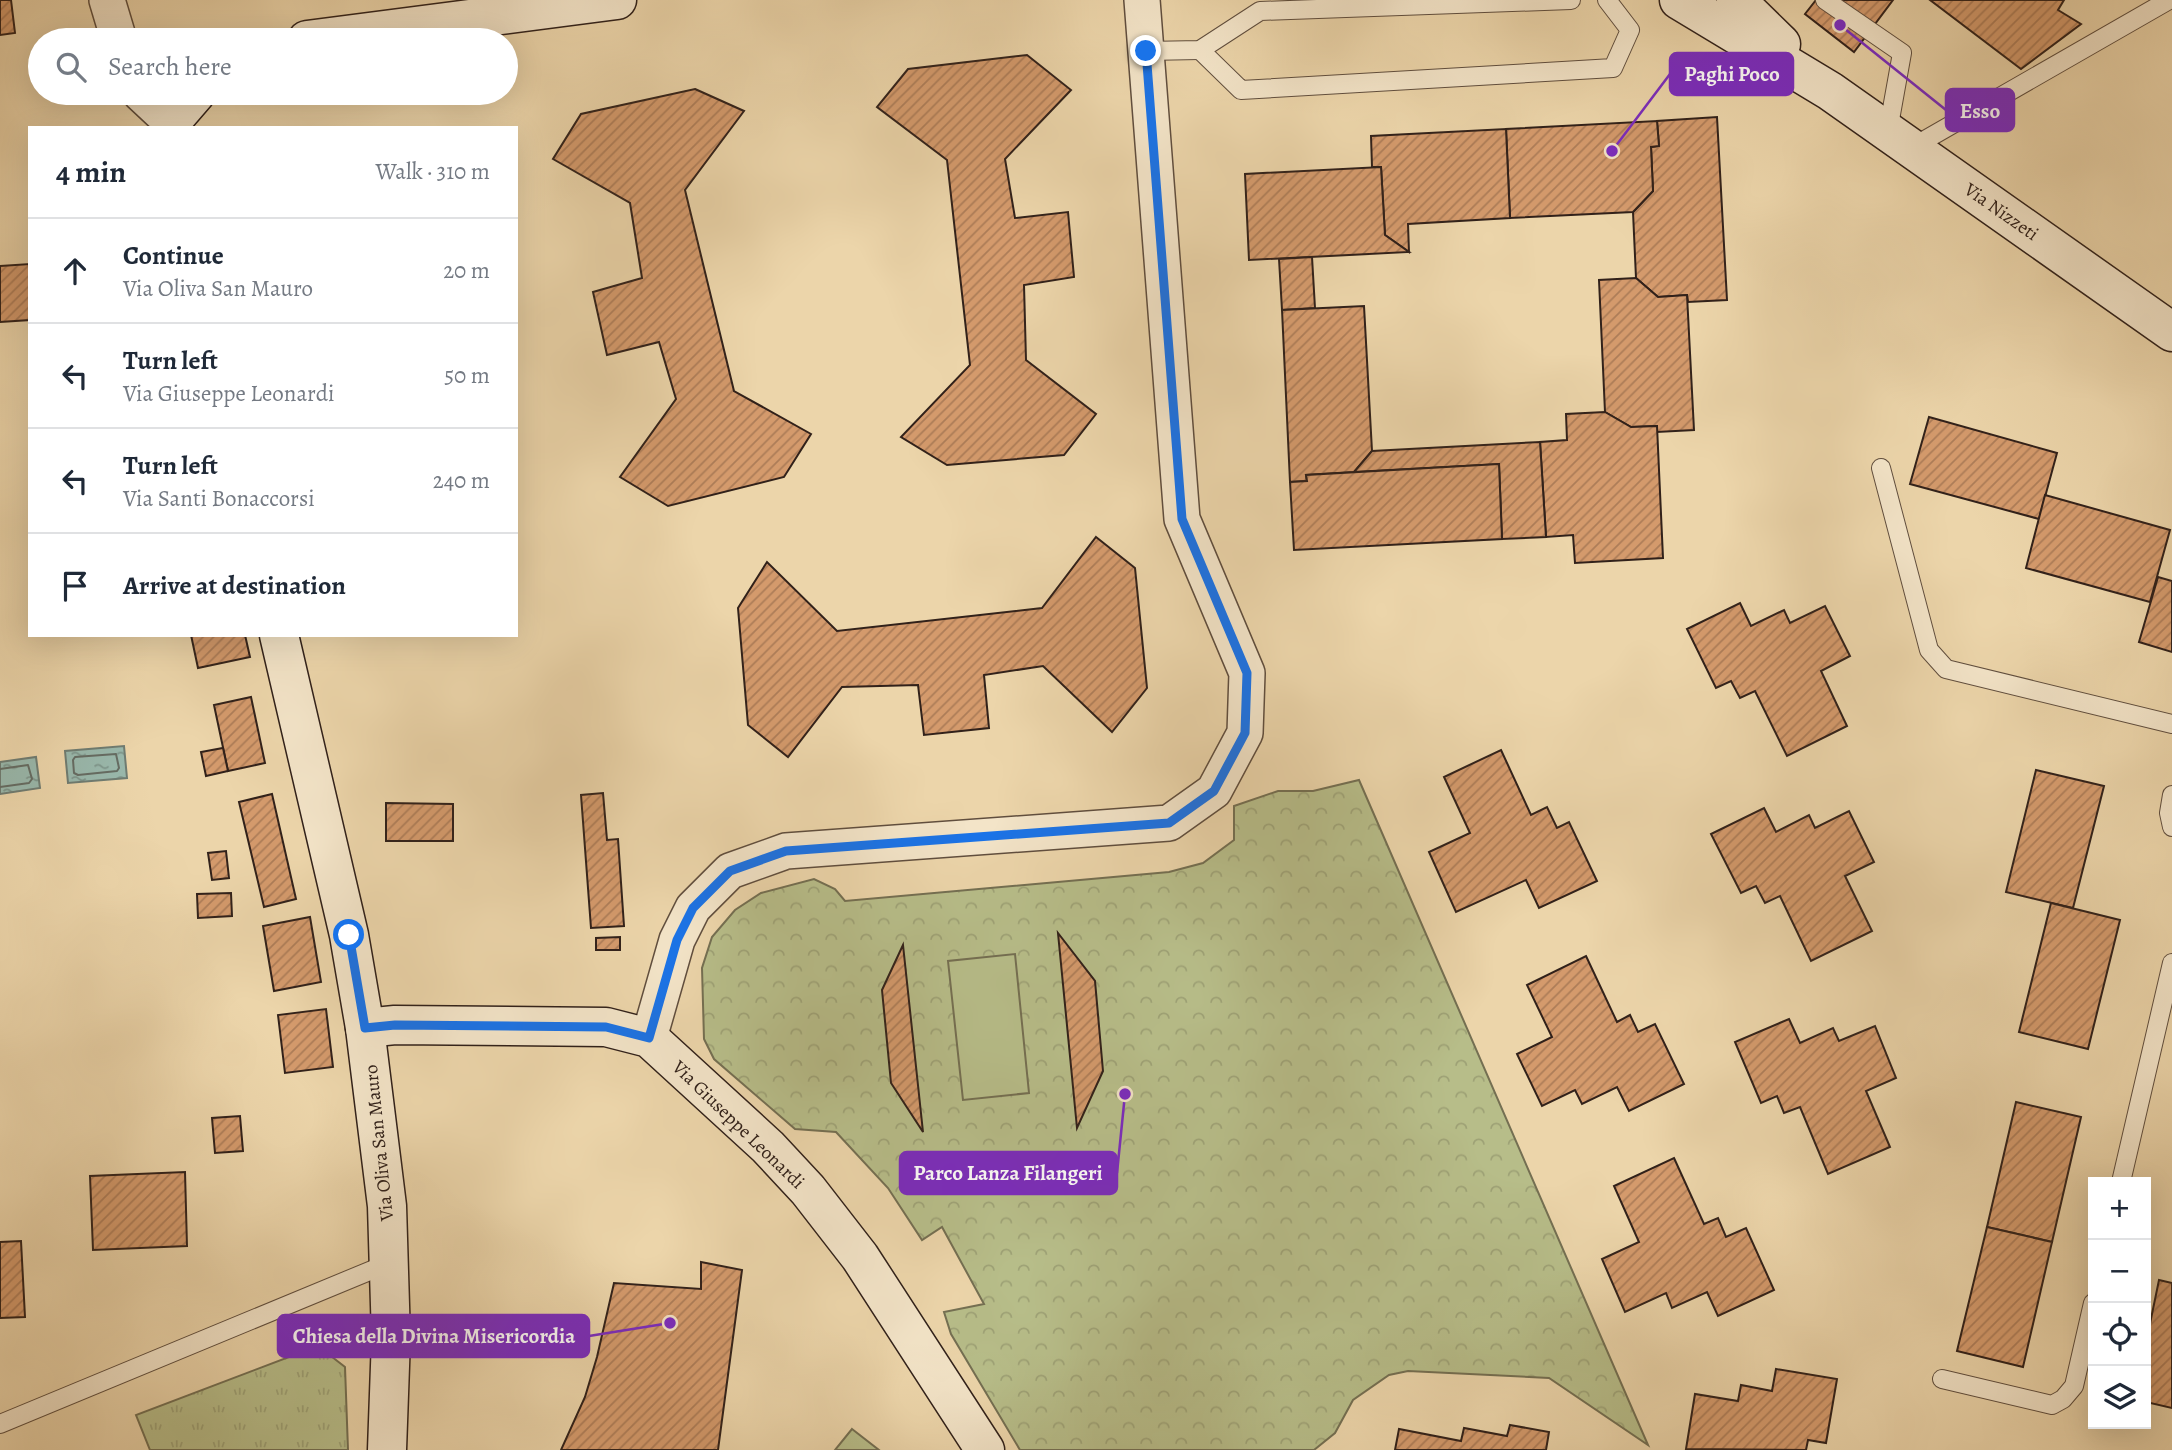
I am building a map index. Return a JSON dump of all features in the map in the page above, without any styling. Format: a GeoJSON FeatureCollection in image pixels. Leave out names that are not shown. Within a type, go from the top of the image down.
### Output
{"type":"FeatureCollection","features":[{"type":"Feature","properties":{"kind":"street"},"geometry":{"type":"LineString","coordinates":[[107,0],[115,28]]}},
{"type":"Feature","properties":{"kind":"street"},"geometry":{"type":"LineString","coordinates":[[400,28],[617,0]]}},
{"type":"Feature","properties":{"kind":"street"},"geometry":{"type":"LineString","coordinates":[[649,1038],[677,940],[693,908],[730,871],[786,851],[1169,823],[1214,791],[1245,733],[1247,673],[1182,519],[1142,0]]}},
{"type":"Feature","properties":{"kind":"street"},"geometry":{"type":"LineString","coordinates":[[1679,0],[1830,91]]}},
{"type":"Feature","properties":{"kind":"street"},"geometry":{"type":"LineString","coordinates":[[1739,1],[1830,91]]}},
{"type":"Feature","properties":{"kind":"street","name":"Via Nizzeti"},"geometry":{"type":"LineString","coordinates":[[1830,91],[2165,319]]}},
{"type":"Feature","properties":{"kind":"street"},"geometry":{"type":"LineString","coordinates":[[152,105],[171,125],[187,105]]}},
{"type":"Feature","properties":{"kind":"street","name":"Via Oliva San Mauro"},"geometry":{"type":"LineString","coordinates":[[279,637],[349,935],[365,1028],[387,1206],[391,1338],[387,1450]]}},
{"type":"Feature","properties":{"kind":"street","name":"Via Giuseppe Leonardi"},"geometry":{"type":"LineString","coordinates":[[365,1028],[395,1025],[606,1027],[649,1038],[768,1147],[808,1190],[860,1257],[985,1450]]}},
{"type":"Feature","properties":{"kind":"lane"},"geometry":{"type":"LineString","coordinates":[[1146,51],[1200,50],[1261,11],[1571,0]]}},
{"type":"Feature","properties":{"kind":"lane"},"geometry":{"type":"LineString","coordinates":[[1200,50],[1241,90],[1613,68],[1630,30],[1607,0]]}},
{"type":"Feature","properties":{"kind":"lane"},"geometry":{"type":"LineString","coordinates":[[1825,0],[1902,53],[1899,139],[2169,0]]}},
{"type":"Feature","properties":{"kind":"lane"},"geometry":{"type":"LineString","coordinates":[[1881,468],[1929,650],[1946,669],[2172,724]]}},
{"type":"Feature","properties":{"kind":"lane"},"geometry":{"type":"LineString","coordinates":[[2172,795],[2169,813],[2172,827]]}},
{"type":"Feature","properties":{"kind":"lane"},"geometry":{"type":"LineString","coordinates":[[2122,1177],[2172,963]]}},
{"type":"Feature","properties":{"kind":"lane"},"geometry":{"type":"LineString","coordinates":[[0,1424],[388,1263]]}},
{"type":"Feature","properties":{"kind":"lane"},"geometry":{"type":"LineString","coordinates":[[1942,1379],[2052,1405],[2063,1399],[2074,1386],[2088,1325]]}},
{"type":"Feature","properties":{"kind":"green space"},"geometry":{"type":"Polygon","coordinates":[[[1359,780],[1648,1445],[1549,1378],[1408,1371],[1389,1375],[1353,1400],[1335,1433],[1314,1450],[1020,1450],[951,1334],[944,1312],[984,1304],[942,1227],[922,1240],[888,1188],[836,1132],[795,1129],[714,1059],[704,1039],[702,968],[712,937],[735,910],[761,893],[814,879],[835,889],[845,901],[1169,872],[1203,863],[1234,840],[1234,806],[1278,791],[1313,791],[1359,780]]]}},
{"type":"Feature","properties":{"kind":"green space"},"geometry":{"type":"Polygon","coordinates":[[[1015,954],[1029,1093],[963,1100],[948,961],[1015,954]]]}},
{"type":"Feature","properties":{"kind":"green space"},"geometry":{"type":"Polygon","coordinates":[[[318,1346],[345,1367],[348,1450],[150,1450],[136,1415],[318,1346]]]}},
{"type":"Feature","properties":{"kind":"green space"},"geometry":{"type":"Polygon","coordinates":[[[852,1429],[879,1450],[835,1450],[852,1429]]]}},
{"type":"Feature","properties":{"kind":"water"},"geometry":{"type":"Polygon","coordinates":[[[124,746],[127,778],[68,783],[65,751],[124,746]]]}},
{"type":"Feature","properties":{"kind":"water"},"geometry":{"type":"Polygon","coordinates":[[[36,757],[40,788],[0,794],[0,762],[36,757]]]}},
{"type":"Feature","properties":{"kind":"building"},"geometry":{"type":"Polygon","coordinates":[[[0,0],[11,0],[15,33],[0,35],[0,0]]]}},
{"type":"Feature","properties":{"kind":"building"},"geometry":{"type":"Polygon","coordinates":[[[1816,0],[1893,0],[1854,52],[1805,14],[1816,0]]]}},
{"type":"Feature","properties":{"kind":"building"},"geometry":{"type":"Polygon","coordinates":[[[1930,0],[2064,0],[2058,10],[2081,24],[2021,69],[1930,0]]]}},
{"type":"Feature","properties":{"kind":"building"},"geometry":{"type":"Polygon","coordinates":[[[1027,55],[1071,90],[1005,159],[1015,218],[1068,212],[1074,277],[1024,285],[1026,360],[1096,414],[1064,455],[947,465],[901,437],[970,365],[947,160],[877,107],[908,69],[1027,55]]]}},
{"type":"Feature","properties":{"kind":"building"},"geometry":{"type":"Polygon","coordinates":[[[695,89],[744,111],[685,190],[734,391],[811,434],[784,477],[668,506],[620,477],[676,399],[659,342],[607,355],[593,292],[642,278],[630,203],[553,159],[581,114],[695,89]]]}},
{"type":"Feature","properties":{"kind":"building"},"geometry":{"type":"Polygon","coordinates":[[[1717,117],[1727,300],[1688,302],[1687,295],[1658,297],[1636,278],[1633,212],[1653,191],[1651,147],[1659,146],[1657,121],[1717,117]]]}},
{"type":"Feature","properties":{"kind":"building"},"geometry":{"type":"Polygon","coordinates":[[[1657,121],[1659,146],[1651,147],[1653,191],[1633,212],[1510,218],[1506,129],[1657,121]]]}},
{"type":"Feature","properties":{"kind":"building"},"geometry":{"type":"Polygon","coordinates":[[[1506,129],[1510,218],[1408,224],[1409,252],[1385,235],[1381,167],[1372,167],[1371,136],[1506,129]]]}},
{"type":"Feature","properties":{"kind":"building"},"geometry":{"type":"Polygon","coordinates":[[[1381,167],[1385,235],[1409,252],[1249,260],[1245,174],[1381,167]]]}},
{"type":"Feature","properties":{"kind":"building"},"geometry":{"type":"Polygon","coordinates":[[[1312,257],[1315,308],[1282,310],[1279,259],[1312,257]]]}},
{"type":"Feature","properties":{"kind":"building"},"geometry":{"type":"Polygon","coordinates":[[[28,264],[28,320],[0,322],[0,266],[28,264]]]}},
{"type":"Feature","properties":{"kind":"building"},"geometry":{"type":"Polygon","coordinates":[[[1636,278],[1658,297],[1687,295],[1694,430],[1657,432],[1657,426],[1631,427],[1605,412],[1599,280],[1636,278]]]}},
{"type":"Feature","properties":{"kind":"building"},"geometry":{"type":"Polygon","coordinates":[[[1364,306],[1372,451],[1354,472],[1306,475],[1307,481],[1290,482],[1282,310],[1364,306]]]}},
{"type":"Feature","properties":{"kind":"building"},"geometry":{"type":"Polygon","coordinates":[[[1605,412],[1631,427],[1657,426],[1663,558],[1575,563],[1573,535],[1546,537],[1540,442],[1567,440],[1566,414],[1605,412]]]}},
{"type":"Feature","properties":{"kind":"building"},"geometry":{"type":"Polygon","coordinates":[[[1929,417],[2057,453],[2039,519],[1910,484],[1929,417]]]}},
{"type":"Feature","properties":{"kind":"building"},"geometry":{"type":"Polygon","coordinates":[[[1540,442],[1546,537],[1502,539],[1499,464],[1354,472],[1372,451],[1540,442]]]}},
{"type":"Feature","properties":{"kind":"building"},"geometry":{"type":"Polygon","coordinates":[[[1499,464],[1502,539],[1294,550],[1290,482],[1307,481],[1306,475],[1499,464]]]}},
{"type":"Feature","properties":{"kind":"building"},"geometry":{"type":"Polygon","coordinates":[[[2045,495],[2170,530],[2150,602],[2026,568],[2045,495]]]}},
{"type":"Feature","properties":{"kind":"building"},"geometry":{"type":"Polygon","coordinates":[[[1096,537],[1135,568],[1147,688],[1112,732],[1043,666],[984,675],[989,728],[924,735],[918,685],[842,687],[788,757],[748,725],[738,608],[767,562],[837,631],[1042,608],[1096,537]]]}},
{"type":"Feature","properties":{"kind":"building"},"geometry":{"type":"Polygon","coordinates":[[[2158,577],[2172,581],[2172,652],[2139,642],[2158,577]]]}},
{"type":"Feature","properties":{"kind":"building"},"geometry":{"type":"Polygon","coordinates":[[[1740,603],[1751,626],[1784,610],[1790,623],[1825,606],[1850,656],[1821,671],[1847,726],[1787,756],[1755,691],[1740,698],[1731,681],[1716,688],[1687,629],[1740,603]]]}},
{"type":"Feature","properties":{"kind":"building"},"geometry":{"type":"Polygon","coordinates":[[[191,637],[245,637],[250,657],[198,668],[191,637]]]}},
{"type":"Feature","properties":{"kind":"building"},"geometry":{"type":"Polygon","coordinates":[[[251,697],[265,763],[228,771],[214,705],[251,697]]]}},
{"type":"Feature","properties":{"kind":"building"},"geometry":{"type":"Polygon","coordinates":[[[223,748],[228,771],[206,776],[201,752],[223,748]]]}},
{"type":"Feature","properties":{"kind":"building"},"geometry":{"type":"Polygon","coordinates":[[[1501,750],[1531,815],[1547,807],[1557,828],[1569,822],[1597,881],[1539,908],[1526,880],[1456,912],[1429,852],[1470,833],[1444,777],[1501,750]]]}},
{"type":"Feature","properties":{"kind":"building"},"geometry":{"type":"Polygon","coordinates":[[[2036,770],[2104,786],[2073,908],[2006,892],[2036,770]]]}},
{"type":"Feature","properties":{"kind":"building"},"geometry":{"type":"Polygon","coordinates":[[[603,793],[607,840],[618,839],[624,926],[591,928],[581,795],[603,793]]]}},
{"type":"Feature","properties":{"kind":"building"},"geometry":{"type":"Polygon","coordinates":[[[272,794],[296,899],[264,907],[239,802],[272,794]]]}},
{"type":"Feature","properties":{"kind":"building"},"geometry":{"type":"Polygon","coordinates":[[[386,803],[453,804],[453,841],[386,841],[386,803]]]}},
{"type":"Feature","properties":{"kind":"building"},"geometry":{"type":"Polygon","coordinates":[[[1764,808],[1776,832],[1809,815],[1815,828],[1849,811],[1874,862],[1845,876],[1872,931],[1811,961],[1780,896],[1765,903],[1756,886],[1741,893],[1711,834],[1764,808]]]}},
{"type":"Feature","properties":{"kind":"building"},"geometry":{"type":"Polygon","coordinates":[[[226,851],[229,878],[212,880],[208,853],[226,851]]]}},
{"type":"Feature","properties":{"kind":"building"},"geometry":{"type":"Polygon","coordinates":[[[231,893],[232,916],[198,918],[197,894],[231,893]]]}},
{"type":"Feature","properties":{"kind":"building"},"geometry":{"type":"Polygon","coordinates":[[[2051,903],[2120,920],[2088,1049],[2019,1032],[2051,903]]]}},
{"type":"Feature","properties":{"kind":"building"},"geometry":{"type":"Polygon","coordinates":[[[310,917],[321,982],[274,991],[263,926],[310,917]]]}},
{"type":"Feature","properties":{"kind":"building"},"geometry":{"type":"Polygon","coordinates":[[[1058,933],[1095,981],[1103,1071],[1077,1128],[1058,933]]]}},
{"type":"Feature","properties":{"kind":"building"},"geometry":{"type":"Polygon","coordinates":[[[620,937],[620,950],[596,950],[596,938],[620,937]]]}},
{"type":"Feature","properties":{"kind":"building"},"geometry":{"type":"Polygon","coordinates":[[[903,945],[923,1132],[891,1083],[882,990],[903,945]]]}},
{"type":"Feature","properties":{"kind":"building"},"geometry":{"type":"Polygon","coordinates":[[[1586,956],[1617,1022],[1630,1015],[1638,1032],[1655,1024],[1684,1084],[1629,1111],[1617,1087],[1582,1104],[1575,1090],[1542,1106],[1517,1054],[1552,1037],[1527,985],[1586,956]]]}},
{"type":"Feature","properties":{"kind":"building"},"geometry":{"type":"Polygon","coordinates":[[[326,1009],[333,1067],[285,1073],[278,1015],[326,1009]]]}},
{"type":"Feature","properties":{"kind":"building"},"geometry":{"type":"Polygon","coordinates":[[[1789,1019],[1800,1043],[1833,1028],[1839,1041],[1875,1026],[1896,1078],[1866,1091],[1890,1147],[1828,1174],[1800,1107],[1784,1113],[1777,1096],[1761,1103],[1735,1042],[1789,1019]]]}},
{"type":"Feature","properties":{"kind":"building"},"geometry":{"type":"Polygon","coordinates":[[[2016,1102],[2081,1117],[2052,1242],[1987,1227],[2016,1102]]]}},
{"type":"Feature","properties":{"kind":"building"},"geometry":{"type":"Polygon","coordinates":[[[240,1116],[243,1151],[215,1153],[212,1118],[240,1116]]]}},
{"type":"Feature","properties":{"kind":"building"},"geometry":{"type":"Polygon","coordinates":[[[1674,1158],[1704,1224],[1718,1218],[1726,1237],[1746,1228],[1774,1290],[1718,1316],[1707,1292],[1672,1308],[1666,1293],[1625,1312],[1602,1259],[1639,1242],[1614,1186],[1674,1158]]]}},
{"type":"Feature","properties":{"kind":"building"},"geometry":{"type":"Polygon","coordinates":[[[185,1172],[187,1246],[93,1250],[90,1176],[185,1172]]]}},
{"type":"Feature","properties":{"kind":"building"},"geometry":{"type":"Polygon","coordinates":[[[1987,1227],[2052,1242],[2023,1367],[1957,1351],[1987,1227]]]}},
{"type":"Feature","properties":{"kind":"building"},"geometry":{"type":"Polygon","coordinates":[[[21,1241],[25,1317],[0,1318],[0,1242],[21,1241]]]}},
{"type":"Feature","properties":{"kind":"building"},"geometry":{"type":"Polygon","coordinates":[[[701,1262],[742,1270],[718,1450],[561,1450],[585,1397],[614,1283],[701,1289],[701,1262]]]}},
{"type":"Feature","properties":{"kind":"building"},"geometry":{"type":"Polygon","coordinates":[[[2159,1280],[2172,1283],[2172,1408],[2151,1403],[2151,1319],[2159,1280]]]}},
{"type":"Feature","properties":{"kind":"building"},"geometry":{"type":"Polygon","coordinates":[[[1776,1369],[1837,1379],[1826,1443],[1808,1440],[1806,1450],[1686,1449],[1695,1394],[1738,1401],[1741,1385],[1772,1391],[1776,1369]]]}},
{"type":"Feature","properties":{"kind":"building"},"geometry":{"type":"Polygon","coordinates":[[[1510,1425],[1549,1432],[1546,1450],[1395,1450],[1399,1429],[1461,1441],[1464,1428],[1507,1436],[1510,1425]]]}},
{"type":"Feature","properties":{"kind":"place","name":"Esso"},"geometry":{"type":"Point","coordinates":[1840,25]}},
{"type":"Feature","properties":{"kind":"place","name":"Paghi Poco"},"geometry":{"type":"Point","coordinates":[1612,151]}},
{"type":"Feature","properties":{"kind":"place","name":"Parco Lanza Filangeri"},"geometry":{"type":"Point","coordinates":[1125,1094]}},
{"type":"Feature","properties":{"kind":"place","name":"Chiesa della Divina Misericordia"},"geometry":{"type":"Point","coordinates":[670,1323]}},
{"type":"Feature","properties":{"kind":"route"},"geometry":{"type":"LineString","coordinates":[[349,935],[365,1028],[395,1025],[606,1027],[649,1038],[677,940],[693,908],[730,871],[786,851],[1169,823],[1214,791],[1245,733],[1247,673],[1182,519],[1146,51]]}}]}
